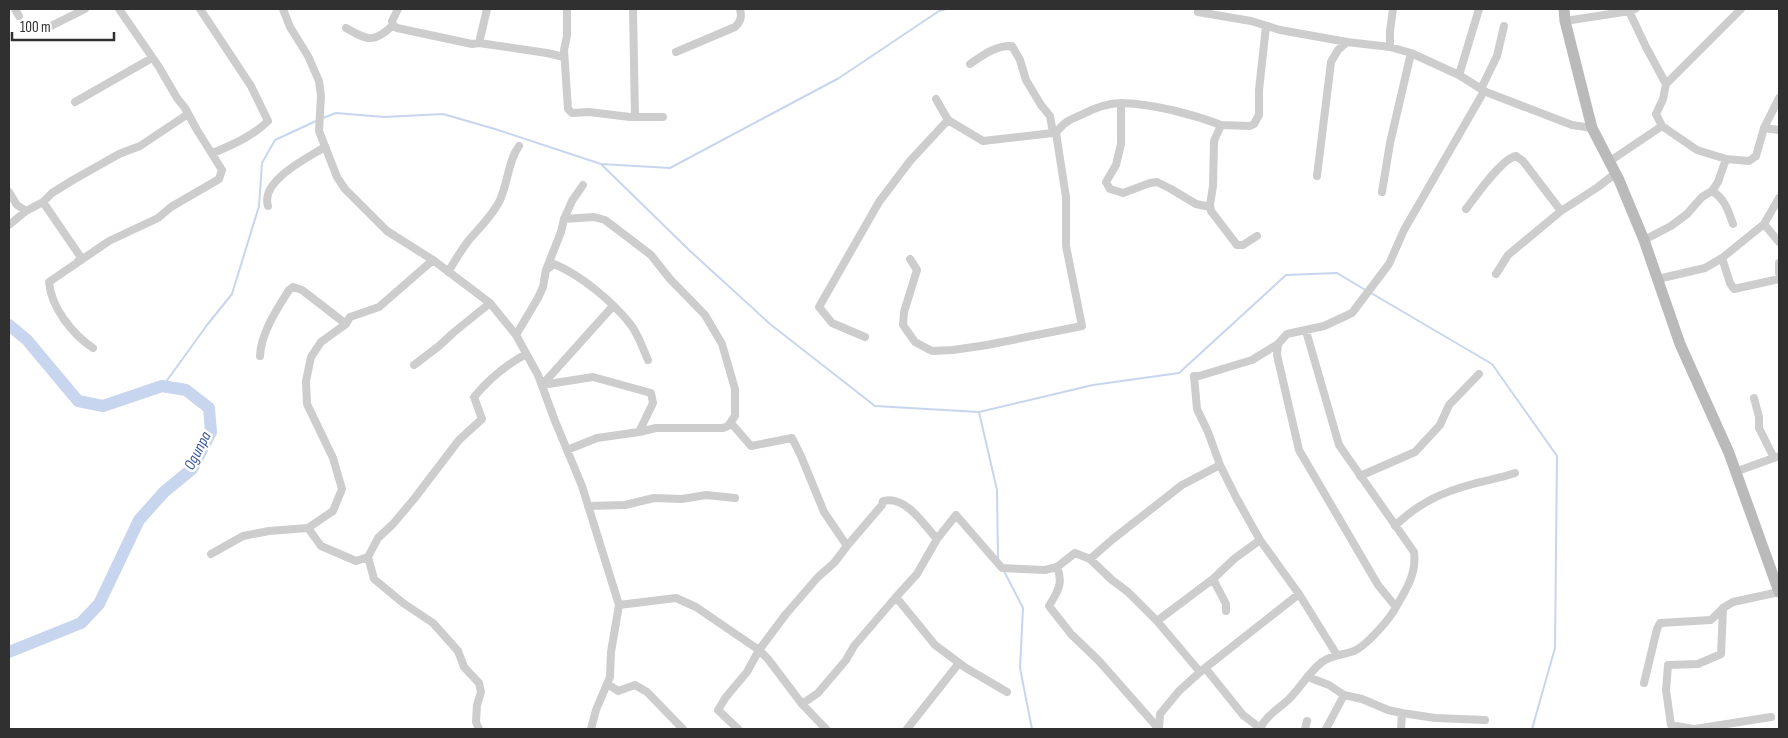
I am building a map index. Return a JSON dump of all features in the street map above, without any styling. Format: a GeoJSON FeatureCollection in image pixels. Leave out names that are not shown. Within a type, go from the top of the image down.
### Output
{"type":"FeatureCollection","features":[{"type":"Feature","properties":{"kind":"street"},"geometry":{"type":"LineString","coordinates":[[47,28],[85,9]]}},
{"type":"Feature","properties":{"kind":"street"},"geometry":{"type":"LineString","coordinates":[[49,282],[108,241],[158,218],[171,207],[219,179],[222,170],[185,108],[119,9]]}},
{"type":"Feature","properties":{"kind":"street"},"geometry":{"type":"LineString","coordinates":[[200,9],[250,86],[268,121],[230,146],[213,154]]}},
{"type":"Feature","properties":{"kind":"street"},"geometry":{"type":"LineString","coordinates":[[283,9],[290,27],[308,56],[319,82],[321,96],[319,131],[337,177],[345,189],[387,231],[433,260],[490,303],[516,335],[538,375],[555,421],[574,463],[619,605],[616,614],[608,684],[596,710],[591,729]]}},
{"type":"Feature","properties":{"kind":"street"},"geometry":{"type":"LineString","coordinates":[[346,28],[363,38],[382,36],[393,25],[392,21],[398,9]]}},
{"type":"Feature","properties":{"kind":"street"},"geometry":{"type":"LineString","coordinates":[[479,42],[488,9]]}},
{"type":"Feature","properties":{"kind":"street"},"geometry":{"type":"LineString","coordinates":[[567,9],[567,36],[564,57],[568,109],[570,112],[635,117],[663,117]]}},
{"type":"Feature","properties":{"kind":"street"},"geometry":{"type":"LineString","coordinates":[[633,9],[635,117]]}},
{"type":"Feature","properties":{"kind":"street"},"geometry":{"type":"LineString","coordinates":[[676,52],[735,27],[740,22],[742,15],[740,9]]}},
{"type":"Feature","properties":{"kind":"street"},"geometry":{"type":"LineString","coordinates":[[1390,47],[1393,9]]}},
{"type":"Feature","properties":{"kind":"street"},"geometry":{"type":"LineString","coordinates":[[1460,75],[1479,9]]}},
{"type":"Feature","properties":{"kind":"street"},"geometry":{"type":"LineString","coordinates":[[1564,9],[1565,21],[1592,128],[1616,173],[1644,240],[1680,344],[1729,453],[1779,592],[1734,602],[1723,608],[1710,620],[1660,622],[1644,683]]}},
{"type":"Feature","properties":{"kind":"street"},"geometry":{"type":"LineString","coordinates":[[1741,9],[1666,84],[1663,99],[1656,114],[1662,126],[1697,150],[1726,159],[1749,161],[1756,156],[1764,128],[1779,98]]}},
{"type":"Feature","properties":{"kind":"street"},"geometry":{"type":"LineString","coordinates":[[1565,21],[1631,10],[1646,48],[1666,84]]}},
{"type":"Feature","properties":{"kind":"street"},"geometry":{"type":"LineString","coordinates":[[1198,12],[1240,18],[1266,26],[1347,42],[1390,47],[1410,53],[1460,75],[1484,90],[1572,125],[1592,128]]}},
{"type":"Feature","properties":{"kind":"street"},"geometry":{"type":"LineString","coordinates":[[393,25],[397,28],[472,44],[479,42],[564,57]]}},
{"type":"Feature","properties":{"kind":"street"},"geometry":{"type":"LineString","coordinates":[[936,99],[948,120],[983,141],[1054,133],[1064,123],[1096,108],[1121,103],[1173,110],[1221,125],[1250,126],[1254,124],[1259,115],[1259,90],[1266,26]]}},
{"type":"Feature","properties":{"kind":"street"},"geometry":{"type":"LineString","coordinates":[[1337,655],[1299,594],[1260,540],[1220,465],[1197,409],[1194,376],[1252,360],[1278,344],[1287,334],[1324,326],[1352,313],[1389,264],[1419,202],[1480,98],[1497,56],[1504,26]]}},
{"type":"Feature","properties":{"kind":"street"},"geometry":{"type":"LineString","coordinates":[[1317,176],[1331,62],[1338,50],[1347,42]]}},
{"type":"Feature","properties":{"kind":"street"},"geometry":{"type":"LineString","coordinates":[[910,259],[917,270],[904,312],[903,325],[915,342],[932,351],[987,345],[1082,326],[1066,246],[1066,197],[1050,116],[1026,80],[1020,60],[1012,46],[1003,45],[970,64]]}},
{"type":"Feature","properties":{"kind":"street"},"geometry":{"type":"LineString","coordinates":[[1382,192],[1390,143],[1410,53]]}},
{"type":"Feature","properties":{"kind":"street"},"geometry":{"type":"LineString","coordinates":[[75,102],[152,58]]}},
{"type":"Feature","properties":{"kind":"street"},"geometry":{"type":"LineString","coordinates":[[1121,103],[1121,144],[1116,164],[1106,182],[1110,189],[1122,193],[1150,182],[1156,182],[1196,204],[1210,207]]}},
{"type":"Feature","properties":{"kind":"street"},"geometry":{"type":"LineString","coordinates":[[9,225],[26,210],[43,202],[52,193],[120,154],[140,146],[188,114]]}},
{"type":"Feature","properties":{"kind":"street"},"geometry":{"type":"LineString","coordinates":[[865,337],[832,323],[819,307],[879,202],[910,161],[948,120]]}},
{"type":"Feature","properties":{"kind":"street"},"geometry":{"type":"LineString","coordinates":[[1221,125],[1214,141],[1211,211],[1237,245],[1243,245],[1257,236]]}},
{"type":"Feature","properties":{"kind":"street"},"geometry":{"type":"LineString","coordinates":[[1610,161],[1662,126]]}},
{"type":"Feature","properties":{"kind":"street"},"geometry":{"type":"LineString","coordinates":[[1764,128],[1779,130]]}},
{"type":"Feature","properties":{"kind":"street"},"geometry":{"type":"LineString","coordinates":[[448,272],[468,242],[491,215],[500,201],[513,154],[519,146]]}},
{"type":"Feature","properties":{"kind":"street"},"geometry":{"type":"LineString","coordinates":[[268,206],[266,200],[273,184],[287,171],[325,147]]}},
{"type":"Feature","properties":{"kind":"street"},"geometry":{"type":"LineString","coordinates":[[1466,209],[1501,166],[1511,157],[1516,156],[1561,211]]}},
{"type":"Feature","properties":{"kind":"street"},"geometry":{"type":"LineString","coordinates":[[1644,240],[1671,226],[1687,214],[1702,197],[1712,191],[1718,182],[1726,159]]}},
{"type":"Feature","properties":{"kind":"street"},"geometry":{"type":"LineString","coordinates":[[1496,274],[1508,254],[1561,211],[1616,173]]}},
{"type":"Feature","properties":{"kind":"street"},"geometry":{"type":"LineString","coordinates":[[516,335],[543,287],[546,270],[564,219],[572,201],[583,185]]}},
{"type":"Feature","properties":{"kind":"street"},"geometry":{"type":"LineString","coordinates":[[1712,191],[1725,202],[1733,224]]}},
{"type":"Feature","properties":{"kind":"street"},"geometry":{"type":"LineString","coordinates":[[9,192],[17,205],[26,210]]}},
{"type":"Feature","properties":{"kind":"street"},"geometry":{"type":"LineString","coordinates":[[1658,279],[1705,268],[1722,258],[1764,224],[1779,198]]}},
{"type":"Feature","properties":{"kind":"street"},"geometry":{"type":"LineString","coordinates":[[43,202],[82,259],[49,282]]}},
{"type":"Feature","properties":{"kind":"street"},"geometry":{"type":"LineString","coordinates":[[564,219],[594,217],[605,220],[652,255],[670,279],[705,315],[722,344],[735,390],[736,416],[732,423],[722,428],[656,428],[597,438],[567,450]]}},
{"type":"Feature","properties":{"kind":"street"},"geometry":{"type":"LineString","coordinates":[[1764,224],[1779,242]]}},
{"type":"Feature","properties":{"kind":"street"},"geometry":{"type":"LineString","coordinates":[[1722,258],[1730,283],[1734,289],[1779,279]]}},
{"type":"Feature","properties":{"kind":"street"},"geometry":{"type":"LineString","coordinates":[[211,554],[243,536],[269,531],[308,528],[333,511],[342,489],[333,458],[307,404],[306,381],[311,357],[321,342],[346,324],[350,317],[379,307],[433,260]]}},
{"type":"Feature","properties":{"kind":"street"},"geometry":{"type":"LineString","coordinates":[[1779,262],[1779,273]]}},
{"type":"Feature","properties":{"kind":"street"},"geometry":{"type":"LineString","coordinates":[[546,270],[554,264],[568,270],[613,306],[632,326],[648,360]]}},
{"type":"Feature","properties":{"kind":"street"},"geometry":{"type":"LineString","coordinates":[[49,282],[56,306],[83,341],[93,348]]}},
{"type":"Feature","properties":{"kind":"street"},"geometry":{"type":"LineString","coordinates":[[260,356],[260,344],[265,333],[285,296],[294,287],[302,290],[346,324]]}},
{"type":"Feature","properties":{"kind":"street"},"geometry":{"type":"LineString","coordinates":[[414,365],[440,346],[490,303]]}},
{"type":"Feature","properties":{"kind":"street"},"geometry":{"type":"LineString","coordinates":[[542,385],[613,306]]}},
{"type":"Feature","properties":{"kind":"street"},"geometry":{"type":"LineString","coordinates":[[802,704],[818,693],[846,660],[854,646],[917,574],[938,539],[956,515],[1002,568],[1045,570],[1057,567],[1075,553],[1090,559],[1128,592],[1157,621],[1242,715],[1260,729],[1265,720],[1288,699],[1322,662],[1361,647],[1384,626],[1406,591],[1416,564],[1414,552],[1339,446],[1306,331]]}},
{"type":"Feature","properties":{"kind":"street"},"geometry":{"type":"LineString","coordinates":[[1278,344],[1277,355],[1299,450],[1378,585],[1396,607]]}},
{"type":"Feature","properties":{"kind":"street"},"geometry":{"type":"LineString","coordinates":[[479,729],[476,722],[482,692],[479,683],[464,667],[458,651],[433,623],[403,603],[374,579],[368,557],[378,538],[393,524],[414,499],[459,440],[482,419],[474,397],[485,384],[511,362],[526,354]]}},
{"type":"Feature","properties":{"kind":"street"},"geometry":{"type":"LineString","coordinates":[[1360,476],[1415,452],[1440,425],[1449,405],[1479,374]]}},
{"type":"Feature","properties":{"kind":"street"},"geometry":{"type":"LineString","coordinates":[[542,385],[593,377],[651,393],[653,404],[639,432]]}},
{"type":"Feature","properties":{"kind":"street"},"geometry":{"type":"LineString","coordinates":[[1736,472],[1777,457],[1759,428],[1759,417],[1754,398]]}},
{"type":"Feature","properties":{"kind":"street"},"geometry":{"type":"LineString","coordinates":[[732,423],[751,446],[792,438],[824,512],[847,546]]}},
{"type":"Feature","properties":{"kind":"street"},"geometry":{"type":"LineString","coordinates":[[1090,559],[1182,485],[1220,465]]}},
{"type":"Feature","properties":{"kind":"street"},"geometry":{"type":"LineString","coordinates":[[1395,526],[1409,512],[1428,500],[1472,484],[1515,473]]}},
{"type":"Feature","properties":{"kind":"street"},"geometry":{"type":"LineString","coordinates":[[588,506],[625,505],[654,498],[682,499],[694,496],[735,498]]}},
{"type":"Feature","properties":{"kind":"street"},"geometry":{"type":"LineString","coordinates":[[738,729],[718,710],[726,697],[747,672],[759,650],[786,614],[818,577],[834,563],[885,500],[904,504],[938,539]]}},
{"type":"Feature","properties":{"kind":"street"},"geometry":{"type":"LineString","coordinates":[[308,528],[321,546],[356,561],[368,557]]}},
{"type":"Feature","properties":{"kind":"street"},"geometry":{"type":"LineString","coordinates":[[1157,621],[1213,579],[1234,559],[1260,540]]}},
{"type":"Feature","properties":{"kind":"street"},"geometry":{"type":"LineString","coordinates":[[1057,567],[1060,573],[1060,589],[1049,606],[1071,634],[1106,668],[1158,729]]}},
{"type":"Feature","properties":{"kind":"street"},"geometry":{"type":"LineString","coordinates":[[1213,579],[1226,604],[1226,611]]}},
{"type":"Feature","properties":{"kind":"street"},"geometry":{"type":"LineString","coordinates":[[1158,729],[1160,714],[1179,691],[1299,594]]}},
{"type":"Feature","properties":{"kind":"street"},"geometry":{"type":"LineString","coordinates":[[619,605],[676,598],[696,607],[759,650],[802,704],[826,729]]}},
{"type":"Feature","properties":{"kind":"street"},"geometry":{"type":"LineString","coordinates":[[896,598],[935,645],[959,663],[1007,692]]}},
{"type":"Feature","properties":{"kind":"street"},"geometry":{"type":"LineString","coordinates":[[1723,608],[1721,654],[1698,664],[1668,665],[1666,690],[1670,725],[1694,729],[1771,717]]}},
{"type":"Feature","properties":{"kind":"street"},"geometry":{"type":"LineString","coordinates":[[907,729],[959,663]]}},
{"type":"Feature","properties":{"kind":"street"},"geometry":{"type":"LineString","coordinates":[[1308,677],[1329,685],[1344,695],[1362,699],[1388,710],[1435,718],[1485,720]]}},
{"type":"Feature","properties":{"kind":"street"},"geometry":{"type":"LineString","coordinates":[[608,684],[618,691],[636,685],[647,692],[683,729]]}},
{"type":"Feature","properties":{"kind":"street"},"geometry":{"type":"LineString","coordinates":[[1326,729],[1344,695]]}},
{"type":"Feature","properties":{"kind":"street"},"geometry":{"type":"LineString","coordinates":[[1401,729],[1402,713]]}},
{"type":"Feature","properties":{"kind":"waterway"},"geometry":{"type":"LineString","coordinates":[[323,118],[336,113],[384,117],[443,114],[601,164],[670,168],[839,78],[939,11],[946,9]]}},
{"type":"Feature","properties":{"kind":"waterway"},"geometry":{"type":"LineString","coordinates":[[163,386],[232,294],[259,206],[262,163],[275,140],[316,121]]}},
{"type":"Feature","properties":{"kind":"waterway"},"geometry":{"type":"LineString","coordinates":[[601,164],[689,250],[770,324],[875,406],[979,412],[1093,385],[1179,373],[1286,275],[1337,273],[1367,291]]}},
{"type":"Feature","properties":{"kind":"waterway"},"geometry":{"type":"LineString","coordinates":[[1371,293],[1492,364],[1557,456],[1555,648],[1532,729]]}},
{"type":"Feature","properties":{"kind":"waterway","name":"Ogunpa"},"geometry":{"type":"LineString","coordinates":[[9,325],[27,340],[78,401],[103,406],[162,386],[186,390],[209,408],[211,432],[192,469],[164,492],[139,520],[99,604],[81,623],[9,652]]}},
{"type":"Feature","properties":{"kind":"waterway"},"geometry":{"type":"LineString","coordinates":[[979,412],[997,490],[998,558]]}},
{"type":"Feature","properties":{"kind":"waterway"},"geometry":{"type":"LineString","coordinates":[[1004,571],[1023,608],[1020,668],[1032,729]]}}]}
